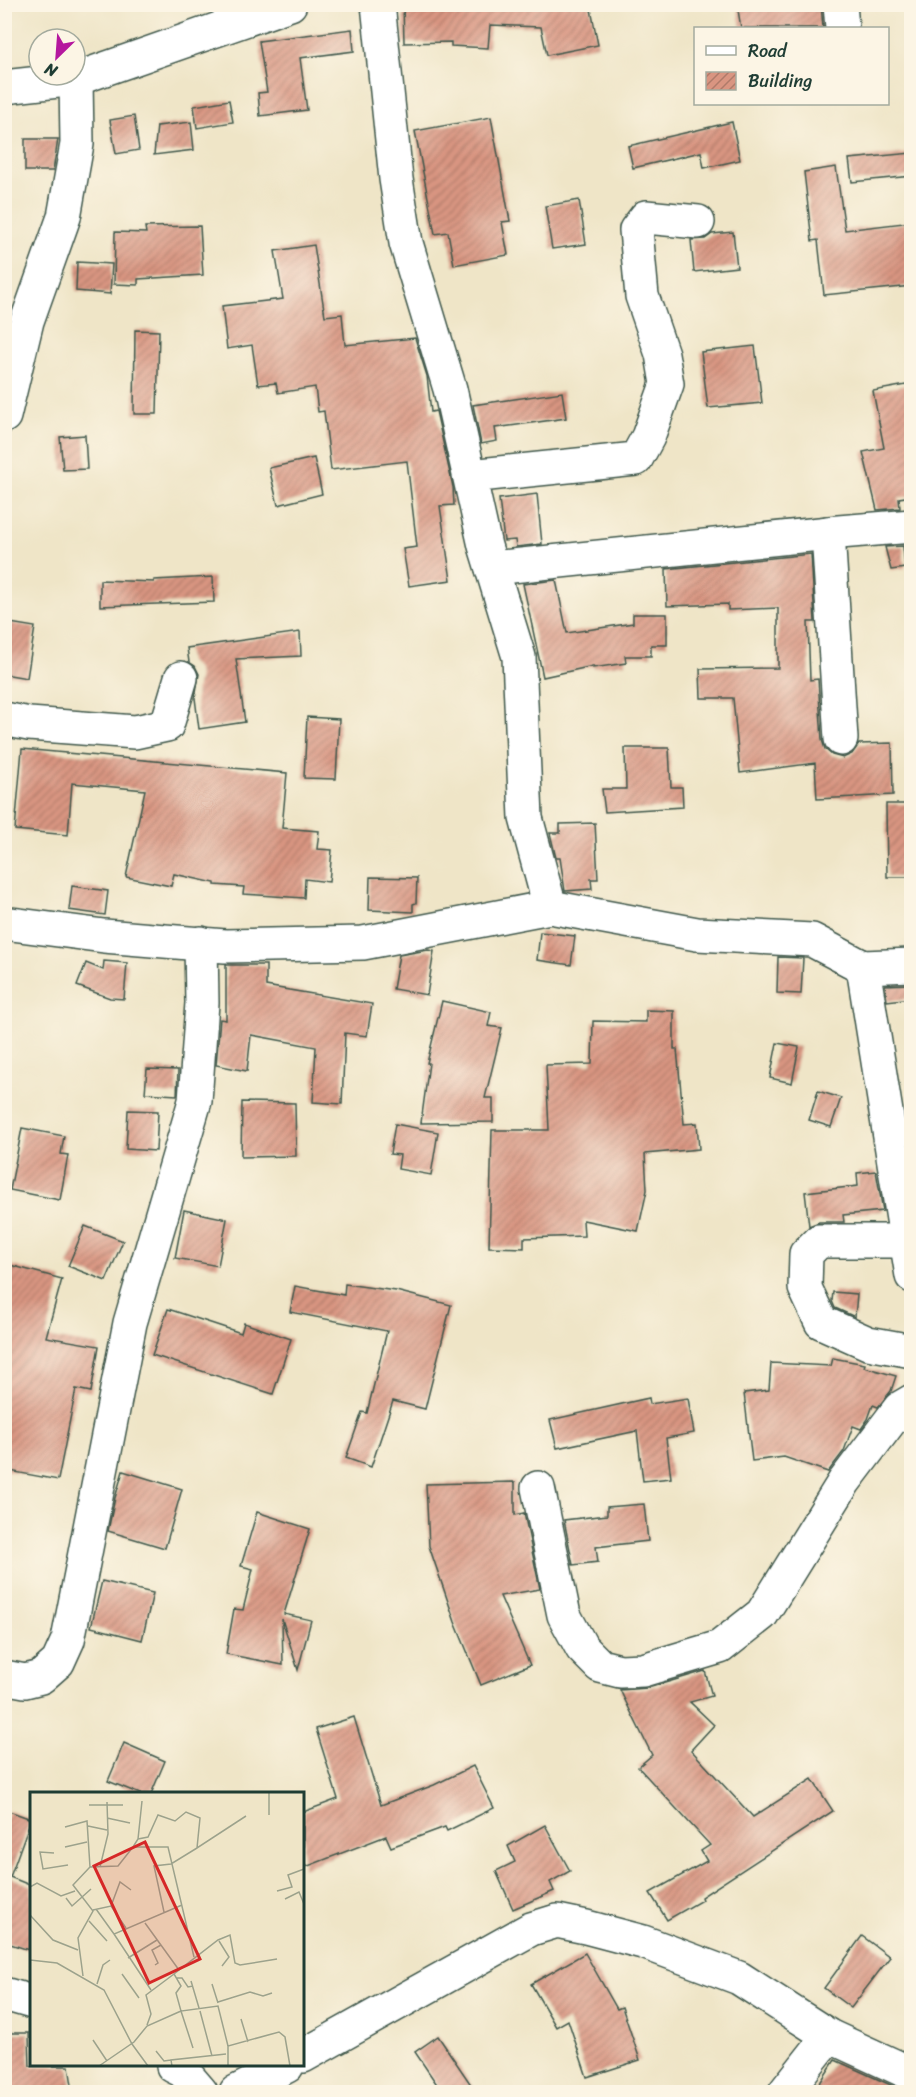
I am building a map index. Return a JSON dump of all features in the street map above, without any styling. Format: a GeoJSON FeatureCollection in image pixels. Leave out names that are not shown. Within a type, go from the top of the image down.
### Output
{"type":"FeatureCollection","features":[{"type":"Feature","properties":{"kind":"street"},"geometry":{"type":"LineString","coordinates":[[87,75],[290,4]]}},
{"type":"Feature","properties":{"kind":"street"},"geometry":{"type":"LineString","coordinates":[[378,4],[396,179],[406,243],[450,389],[492,568],[519,657],[526,818],[550,907]]}},
{"type":"Feature","properties":{"kind":"street"},"geometry":{"type":"LineString","coordinates":[[840,4],[842,27]]}},
{"type":"Feature","properties":{"kind":"street"},"geometry":{"type":"LineString","coordinates":[[4,87],[27,84]]}},
{"type":"Feature","properties":{"kind":"street"},"geometry":{"type":"LineString","coordinates":[[4,416],[27,321],[64,217],[77,144],[76,87]]}},
{"type":"Feature","properties":{"kind":"street"},"geometry":{"type":"LineString","coordinates":[[470,476],[636,459],[648,437],[667,384],[662,354],[642,296],[636,230],[646,218],[698,222]]}},
{"type":"Feature","properties":{"kind":"street"},"geometry":{"type":"LineString","coordinates":[[492,568],[912,526]]}},
{"type":"Feature","properties":{"kind":"street"},"geometry":{"type":"LineString","coordinates":[[828,533],[840,739]]}},
{"type":"Feature","properties":{"kind":"street"},"geometry":{"type":"LineString","coordinates":[[4,719],[28,724],[135,732],[167,725],[181,678]]}},
{"type":"Feature","properties":{"kind":"street"},"geometry":{"type":"LineString","coordinates":[[4,923],[104,936],[201,944],[363,943],[550,907],[697,934],[812,940],[863,967],[912,965]]}},
{"type":"Feature","properties":{"kind":"street"},"geometry":{"type":"LineString","coordinates":[[4,1677],[25,1681],[41,1677],[58,1662],[68,1640],[130,1323],[195,1101],[202,1003],[201,944]]}},
{"type":"Feature","properties":{"kind":"street"},"geometry":{"type":"LineString","coordinates":[[863,967],[912,1276]]}},
{"type":"Feature","properties":{"kind":"street"},"geometry":{"type":"LineString","coordinates":[[906,1241],[819,1241],[806,1254],[805,1288],[821,1323],[868,1343],[912,1351]]}},
{"type":"Feature","properties":{"kind":"street"},"geometry":{"type":"LineString","coordinates":[[538,1488],[564,1615],[582,1648],[600,1666],[620,1671],[643,1670],[720,1647],[762,1614],[844,1482],[900,1408],[912,1401]]}},
{"type":"Feature","properties":{"kind":"street"},"geometry":{"type":"LineString","coordinates":[[304,2055],[531,1929],[557,1921],[643,1942],[739,1978],[829,2036],[912,2074]]}},
{"type":"Feature","properties":{"kind":"street"},"geometry":{"type":"LineString","coordinates":[[4,1994],[30,2001]]}},
{"type":"Feature","properties":{"kind":"street"},"geometry":{"type":"LineString","coordinates":[[785,2092],[829,2036]]}},
{"type":"Feature","properties":{"kind":"street"},"geometry":{"type":"LineString","coordinates":[[175,2067],[183,2071],[201,2092]]}},
{"type":"Feature","properties":{"kind":"street"},"geometry":{"type":"LineString","coordinates":[[236,2092],[285,2067]]}},
{"type":"Feature","properties":{"kind":"building"},"geometry":{"type":"Polygon","coordinates":[[[403,4],[448,4],[485,9],[486,4],[590,4],[598,45],[547,55],[541,27],[490,25],[488,48],[451,46],[451,42],[404,43],[403,4]]]}},
{"type":"Feature","properties":{"kind":"building"},"geometry":{"type":"Polygon","coordinates":[[[737,4],[821,4],[823,27],[741,27],[737,4]]]}},
{"type":"Feature","properties":{"kind":"building"},"geometry":{"type":"Polygon","coordinates":[[[352,29],[354,51],[300,58],[307,110],[260,116],[258,93],[267,92],[259,41],[352,29]]]}},
{"type":"Feature","properties":{"kind":"building"},"geometry":{"type":"Polygon","coordinates":[[[229,100],[233,122],[197,128],[194,106],[229,100]]]}},
{"type":"Feature","properties":{"kind":"building"},"geometry":{"type":"Polygon","coordinates":[[[134,116],[139,150],[116,154],[110,120],[134,116]]]}},
{"type":"Feature","properties":{"kind":"building"},"geometry":{"type":"Polygon","coordinates":[[[491,117],[510,221],[502,222],[508,255],[454,265],[448,232],[435,234],[415,131],[491,117]]]}},
{"type":"Feature","properties":{"kind":"building"},"geometry":{"type":"Polygon","coordinates":[[[191,122],[194,150],[154,155],[157,126],[191,122]]]}},
{"type":"Feature","properties":{"kind":"building"},"geometry":{"type":"Polygon","coordinates":[[[732,122],[740,160],[704,168],[701,152],[633,168],[628,146],[732,122]]]}},
{"type":"Feature","properties":{"kind":"building"},"geometry":{"type":"Polygon","coordinates":[[[25,139],[58,139],[53,171],[25,171],[25,139]]]}},
{"type":"Feature","properties":{"kind":"building"},"geometry":{"type":"Polygon","coordinates":[[[912,153],[912,176],[852,182],[849,159],[912,153]]]}},
{"type":"Feature","properties":{"kind":"building"},"geometry":{"type":"Polygon","coordinates":[[[836,167],[845,230],[912,222],[912,286],[824,295],[818,240],[812,241],[804,172],[836,167]]]}},
{"type":"Feature","properties":{"kind":"building"},"geometry":{"type":"Polygon","coordinates":[[[579,200],[586,244],[552,249],[545,206],[579,200]]]}},
{"type":"Feature","properties":{"kind":"building"},"geometry":{"type":"Polygon","coordinates":[[[200,226],[203,275],[138,279],[138,285],[114,284],[115,232],[146,233],[145,227],[200,226]]]}},
{"type":"Feature","properties":{"kind":"building"},"geometry":{"type":"Polygon","coordinates":[[[733,232],[737,267],[694,272],[691,240],[705,239],[712,234],[733,232]]]}},
{"type":"Feature","properties":{"kind":"building"},"geometry":{"type":"Polygon","coordinates":[[[314,245],[325,316],[342,314],[345,345],[415,338],[427,376],[431,412],[436,411],[453,487],[454,505],[440,506],[451,580],[409,586],[403,549],[417,547],[407,461],[331,470],[324,411],[318,412],[315,387],[278,393],[276,383],[258,385],[252,345],[227,349],[222,306],[283,299],[275,251],[314,245]]]}},
{"type":"Feature","properties":{"kind":"building"},"geometry":{"type":"Polygon","coordinates":[[[77,262],[112,264],[110,294],[76,291],[77,262]]]}},
{"type":"Feature","properties":{"kind":"building"},"geometry":{"type":"Polygon","coordinates":[[[135,330],[159,331],[157,414],[134,414],[135,330]]]}},
{"type":"Feature","properties":{"kind":"building"},"geometry":{"type":"Polygon","coordinates":[[[755,346],[762,403],[708,408],[701,352],[755,346]]]}},
{"type":"Feature","properties":{"kind":"building"},"geometry":{"type":"Polygon","coordinates":[[[912,384],[912,496],[899,498],[900,508],[877,510],[863,452],[884,448],[873,391],[912,384]]]}},
{"type":"Feature","properties":{"kind":"building"},"geometry":{"type":"Polygon","coordinates":[[[562,392],[566,418],[495,428],[497,441],[481,444],[473,405],[562,392]]]}},
{"type":"Feature","properties":{"kind":"building"},"geometry":{"type":"Polygon","coordinates":[[[85,435],[87,469],[63,470],[60,437],[85,435]]]}},
{"type":"Feature","properties":{"kind":"building"},"geometry":{"type":"Polygon","coordinates":[[[314,458],[322,494],[278,505],[269,468],[314,458]]]}},
{"type":"Feature","properties":{"kind":"building"},"geometry":{"type":"Polygon","coordinates":[[[537,494],[542,544],[516,547],[515,540],[504,541],[499,499],[537,494]]]}},
{"type":"Feature","properties":{"kind":"building"},"geometry":{"type":"Polygon","coordinates":[[[903,546],[905,568],[891,570],[885,547],[903,546]]]}},
{"type":"Feature","properties":{"kind":"building"},"geometry":{"type":"Polygon","coordinates":[[[811,554],[815,622],[808,622],[810,680],[818,679],[822,740],[825,749],[832,755],[843,758],[852,754],[859,744],[892,743],[893,795],[817,799],[815,763],[740,773],[733,698],[701,698],[700,669],[778,668],[778,608],[728,610],[728,604],[667,606],[666,569],[811,554]]]}},
{"type":"Feature","properties":{"kind":"building"},"geometry":{"type":"Polygon","coordinates":[[[213,577],[214,602],[100,606],[100,580],[154,582],[154,580],[213,577]]]}},
{"type":"Feature","properties":{"kind":"building"},"geometry":{"type":"Polygon","coordinates":[[[556,580],[567,633],[633,623],[633,614],[667,614],[667,645],[651,645],[651,656],[625,656],[626,663],[593,668],[593,666],[543,677],[523,584],[556,580]]]}},
{"type":"Feature","properties":{"kind":"building"},"geometry":{"type":"Polygon","coordinates":[[[4,622],[35,627],[27,678],[4,674],[4,622]]]}},
{"type":"Feature","properties":{"kind":"building"},"geometry":{"type":"Polygon","coordinates":[[[300,632],[301,656],[236,659],[245,722],[199,729],[195,698],[199,674],[195,666],[189,662],[187,648],[300,632]]]}},
{"type":"Feature","properties":{"kind":"building"},"geometry":{"type":"Polygon","coordinates":[[[307,717],[339,719],[336,779],[304,778],[307,717]]]}},
{"type":"Feature","properties":{"kind":"building"},"geometry":{"type":"Polygon","coordinates":[[[625,748],[669,748],[671,787],[682,787],[683,807],[605,812],[602,789],[626,789],[625,748]]]}},
{"type":"Feature","properties":{"kind":"building"},"geometry":{"type":"Polygon","coordinates":[[[22,749],[287,773],[282,828],[319,831],[317,849],[332,850],[329,882],[305,879],[304,898],[243,894],[244,887],[215,885],[215,883],[174,874],[171,886],[126,877],[145,790],[72,783],[68,835],[15,830],[22,749]]]}},
{"type":"Feature","properties":{"kind":"building"},"geometry":{"type":"Polygon","coordinates":[[[886,804],[912,804],[912,877],[887,877],[886,804]]]}},
{"type":"Feature","properties":{"kind":"building"},"geometry":{"type":"Polygon","coordinates":[[[595,823],[598,879],[591,879],[592,889],[565,891],[560,858],[556,858],[550,833],[560,833],[560,824],[595,823]]]}},
{"type":"Feature","properties":{"kind":"building"},"geometry":{"type":"Polygon","coordinates":[[[370,877],[417,878],[416,903],[413,904],[413,912],[369,910],[370,877]]]}},
{"type":"Feature","properties":{"kind":"building"},"geometry":{"type":"Polygon","coordinates":[[[72,886],[108,891],[105,915],[69,910],[72,886]]]}},
{"type":"Feature","properties":{"kind":"building"},"geometry":{"type":"Polygon","coordinates":[[[540,932],[575,936],[571,965],[537,960],[540,932]]]}},
{"type":"Feature","properties":{"kind":"building"},"geometry":{"type":"Polygon","coordinates":[[[434,951],[427,995],[393,989],[399,955],[434,951]]]}},
{"type":"Feature","properties":{"kind":"building"},"geometry":{"type":"Polygon","coordinates":[[[778,957],[803,958],[801,994],[777,993],[778,957]]]}},
{"type":"Feature","properties":{"kind":"building"},"geometry":{"type":"Polygon","coordinates":[[[104,961],[127,963],[124,999],[110,998],[77,986],[86,963],[103,970],[104,961]]]}},
{"type":"Feature","properties":{"kind":"building"},"geometry":{"type":"Polygon","coordinates":[[[226,965],[266,965],[266,986],[372,1004],[367,1036],[345,1033],[342,1104],[313,1102],[316,1047],[251,1035],[247,1071],[216,1065],[220,1019],[226,1020],[226,965]]]}},
{"type":"Feature","properties":{"kind":"building"},"geometry":{"type":"Polygon","coordinates":[[[912,984],[912,998],[887,1001],[885,985],[912,984]]]}},
{"type":"Feature","properties":{"kind":"building"},"geometry":{"type":"Polygon","coordinates":[[[442,1001],[491,1012],[488,1026],[502,1028],[485,1098],[493,1098],[493,1122],[421,1123],[429,1063],[427,1063],[442,1001]]]}},
{"type":"Feature","properties":{"kind":"building"},"geometry":{"type":"Polygon","coordinates":[[[646,1010],[674,1011],[674,1049],[677,1049],[684,1124],[697,1123],[699,1149],[645,1154],[647,1190],[638,1231],[583,1220],[584,1236],[524,1238],[524,1248],[489,1247],[492,1130],[549,1130],[546,1065],[592,1064],[593,1021],[646,1022],[646,1010]]]}},
{"type":"Feature","properties":{"kind":"building"},"geometry":{"type":"Polygon","coordinates":[[[777,1043],[799,1047],[792,1083],[770,1078],[777,1043]]]}},
{"type":"Feature","properties":{"kind":"building"},"geometry":{"type":"Polygon","coordinates":[[[147,1069],[178,1070],[177,1095],[145,1093],[147,1069]]]}},
{"type":"Feature","properties":{"kind":"building"},"geometry":{"type":"Polygon","coordinates":[[[818,1091],[841,1098],[831,1127],[809,1120],[818,1091]]]}},
{"type":"Feature","properties":{"kind":"building"},"geometry":{"type":"Polygon","coordinates":[[[242,1102],[295,1103],[296,1156],[241,1157],[242,1102]]]}},
{"type":"Feature","properties":{"kind":"building"},"geometry":{"type":"Polygon","coordinates":[[[128,1110],[158,1111],[156,1151],[126,1149],[128,1110]]]}},
{"type":"Feature","properties":{"kind":"building"},"geometry":{"type":"Polygon","coordinates":[[[395,1124],[438,1132],[431,1175],[398,1169],[400,1155],[390,1154],[395,1124]]]}},
{"type":"Feature","properties":{"kind":"building"},"geometry":{"type":"Polygon","coordinates":[[[22,1128],[64,1136],[61,1154],[68,1155],[60,1200],[10,1190],[22,1128]]]}},
{"type":"Feature","properties":{"kind":"building"},"geometry":{"type":"Polygon","coordinates":[[[876,1171],[883,1211],[843,1215],[844,1222],[819,1222],[809,1226],[805,1192],[858,1186],[857,1173],[876,1171]]]}},
{"type":"Feature","properties":{"kind":"building"},"geometry":{"type":"Polygon","coordinates":[[[184,1210],[227,1219],[218,1266],[175,1258],[184,1210]]]}},
{"type":"Feature","properties":{"kind":"building"},"geometry":{"type":"Polygon","coordinates":[[[85,1226],[123,1241],[106,1281],[68,1266],[85,1226]]]}},
{"type":"Feature","properties":{"kind":"building"},"geometry":{"type":"Polygon","coordinates":[[[10,1265],[62,1279],[46,1337],[99,1346],[91,1392],[76,1389],[58,1480],[4,1470],[4,1286],[10,1265]]]}},
{"type":"Feature","properties":{"kind":"building"},"geometry":{"type":"Polygon","coordinates":[[[345,1284],[396,1291],[451,1305],[425,1409],[393,1401],[371,1467],[346,1458],[362,1412],[367,1413],[387,1331],[290,1312],[295,1286],[344,1295],[345,1284]]]}},
{"type":"Feature","properties":{"kind":"building"},"geometry":{"type":"Polygon","coordinates":[[[833,1292],[857,1294],[855,1317],[835,1308],[832,1301],[833,1292]]]}},
{"type":"Feature","properties":{"kind":"building"},"geometry":{"type":"Polygon","coordinates":[[[168,1309],[241,1333],[244,1323],[291,1339],[273,1394],[152,1355],[168,1309]]]}},
{"type":"Feature","properties":{"kind":"building"},"geometry":{"type":"Polygon","coordinates":[[[833,1358],[865,1364],[864,1367],[896,1376],[891,1391],[878,1407],[873,1405],[861,1429],[853,1426],[844,1451],[828,1472],[784,1457],[752,1461],[744,1393],[769,1390],[771,1363],[831,1366],[833,1358]]]}},
{"type":"Feature","properties":{"kind":"building"},"geometry":{"type":"Polygon","coordinates":[[[649,1398],[650,1404],[688,1398],[694,1433],[666,1438],[671,1478],[643,1481],[637,1431],[557,1448],[550,1420],[649,1398]]]}},
{"type":"Feature","properties":{"kind":"building"},"geometry":{"type":"Polygon","coordinates":[[[123,1471],[182,1489],[165,1548],[108,1531],[123,1471]]]}},
{"type":"Feature","properties":{"kind":"building"},"geometry":{"type":"Polygon","coordinates":[[[515,1482],[515,1515],[524,1513],[540,1589],[500,1596],[530,1665],[481,1685],[455,1622],[429,1546],[426,1484],[515,1482]]]}},
{"type":"Feature","properties":{"kind":"building"},"geometry":{"type":"Polygon","coordinates":[[[644,1504],[648,1541],[596,1547],[598,1562],[573,1565],[564,1520],[607,1515],[607,1507],[644,1504]]]}},
{"type":"Feature","properties":{"kind":"building"},"geometry":{"type":"Polygon","coordinates":[[[257,1512],[310,1529],[284,1614],[311,1620],[298,1670],[282,1619],[283,1665],[226,1654],[234,1609],[243,1610],[253,1569],[241,1566],[257,1512]]]}},
{"type":"Feature","properties":{"kind":"building"},"geometry":{"type":"Polygon","coordinates":[[[102,1581],[153,1593],[142,1640],[91,1627],[102,1581]]]}},
{"type":"Feature","properties":{"kind":"building"},"geometry":{"type":"Polygon","coordinates":[[[705,1671],[712,1696],[690,1702],[714,1725],[691,1750],[753,1817],[812,1779],[833,1811],[701,1897],[702,1900],[667,1920],[650,1893],[707,1861],[701,1851],[710,1845],[638,1767],[652,1755],[620,1690],[648,1688],[705,1671]]]}},
{"type":"Feature","properties":{"kind":"building"},"geometry":{"type":"Polygon","coordinates":[[[354,1717],[381,1805],[434,1785],[473,1766],[494,1808],[447,1831],[445,1827],[391,1847],[386,1836],[304,1868],[304,1812],[338,1799],[316,1729],[354,1717]]]}},
{"type":"Feature","properties":{"kind":"building"},"geometry":{"type":"Polygon","coordinates":[[[124,1743],[165,1761],[152,1792],[135,1792],[108,1781],[124,1743]]]}},
{"type":"Feature","properties":{"kind":"building"},"geometry":{"type":"Polygon","coordinates":[[[9,1811],[30,1819],[10,1877],[30,1885],[30,1950],[4,1942],[4,1824],[9,1811]]]}},
{"type":"Feature","properties":{"kind":"building"},"geometry":{"type":"Polygon","coordinates":[[[545,1825],[570,1871],[550,1882],[554,1891],[513,1909],[496,1871],[515,1862],[508,1846],[545,1825]]]}},
{"type":"Feature","properties":{"kind":"building"},"geometry":{"type":"Polygon","coordinates":[[[862,1936],[890,1957],[851,2008],[824,1988],[862,1936]]]}},
{"type":"Feature","properties":{"kind":"building"},"geometry":{"type":"Polygon","coordinates":[[[585,1953],[617,2009],[622,2007],[640,2060],[587,2077],[568,2020],[556,2027],[531,1984],[585,1953]]]}},
{"type":"Feature","properties":{"kind":"building"},"geometry":{"type":"Polygon","coordinates":[[[4,2033],[29,2033],[30,2067],[69,2067],[73,2092],[47,2092],[46,2089],[4,2090],[4,2033]]]}},
{"type":"Feature","properties":{"kind":"building"},"geometry":{"type":"Polygon","coordinates":[[[438,2036],[476,2092],[442,2092],[415,2052],[438,2036]]]}},
{"type":"Feature","properties":{"kind":"building"},"geometry":{"type":"Polygon","coordinates":[[[835,2060],[904,2091],[912,2092],[814,2092],[835,2060]]]}}]}
